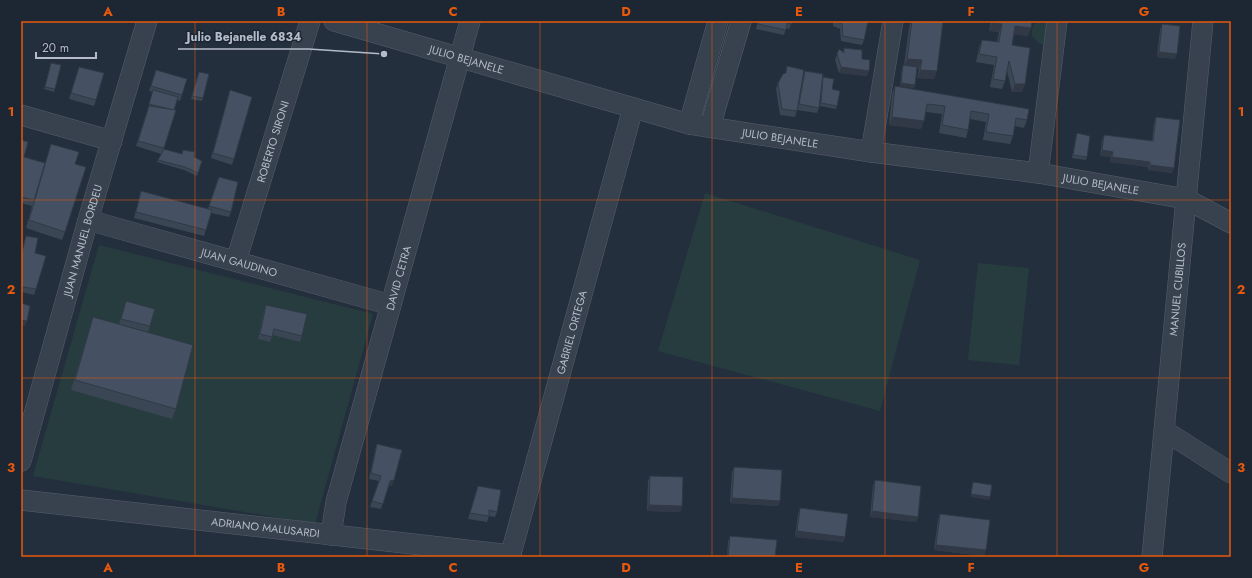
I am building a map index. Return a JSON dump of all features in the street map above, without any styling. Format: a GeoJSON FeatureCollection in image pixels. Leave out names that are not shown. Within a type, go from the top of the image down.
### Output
{"type":"FeatureCollection","features":[{"type":"Feature","properties":{"kind":"street","name":"JUAN MANUEL BORDEU"},"geometry":{"type":"LineString","coordinates":[[21,461],[88,220],[146,21]]}},
{"type":"Feature","properties":{"kind":"street","name":"ROBERTO SIRONI"},"geometry":{"type":"LineString","coordinates":[[236,262],[310,21]]}},
{"type":"Feature","properties":{"kind":"street","name":"JULIO BEJANELE"},"geometry":{"type":"LineString","coordinates":[[334,21],[689,124],[871,152],[1038,173],[1186,199],[1231,223]]}},
{"type":"Feature","properties":{"kind":"street","name":"DAVID CETRA"},"geometry":{"type":"LineString","coordinates":[[331,535],[336,502],[470,21]]}},
{"type":"Feature","properties":{"kind":"street"},"geometry":{"type":"LineString","coordinates":[[689,124],[718,21]]}},
{"type":"Feature","properties":{"kind":"street"},"geometry":{"type":"LineString","coordinates":[[710,127],[741,21]]}},
{"type":"Feature","properties":{"kind":"street"},"geometry":{"type":"LineString","coordinates":[[871,152],[892,21]]}},
{"type":"Feature","properties":{"kind":"street"},"geometry":{"type":"LineString","coordinates":[[1038,173],[1057,21]]}},
{"type":"Feature","properties":{"kind":"street","name":"MANUEL CUBILLOS"},"geometry":{"type":"LineString","coordinates":[[1152,557],[1203,21]]}},
{"type":"Feature","properties":{"kind":"street","name":"GABRIEL ORTEGA"},"geometry":{"type":"LineString","coordinates":[[510,556],[633,108]]}},
{"type":"Feature","properties":{"kind":"street"},"geometry":{"type":"LineString","coordinates":[[21,115],[112,141]]}},
{"type":"Feature","properties":{"kind":"street","name":"JUAN GAUDINO"},"geometry":{"type":"LineString","coordinates":[[88,220],[391,305]]}},
{"type":"Feature","properties":{"kind":"street"},"geometry":{"type":"LineString","coordinates":[[1165,431],[1231,473]]}},
{"type":"Feature","properties":{"kind":"street","name":"ADRIANO MALUSARDI"},"geometry":{"type":"LineString","coordinates":[[21,500],[510,556]]}},
{"type":"Feature","properties":{"kind":"green space"},"geometry":{"type":"Polygon","coordinates":[[[1036,21],[1055,21],[1048,44],[1040,44],[1032,36],[1032,29],[1036,21]]]}},
{"type":"Feature","properties":{"kind":"green space"},"geometry":{"type":"Polygon","coordinates":[[[705,193],[920,260],[880,411],[658,351],[705,193]]]}},
{"type":"Feature","properties":{"kind":"green space"},"geometry":{"type":"Polygon","coordinates":[[[99,245],[373,314],[315,524],[33,476],[99,245]]]}},
{"type":"Feature","properties":{"kind":"green space"},"geometry":{"type":"Polygon","coordinates":[[[978,263],[1029,268],[1019,365],[968,360],[978,263]]]}},
{"type":"Feature","properties":{"kind":"building"},"geometry":{"type":"Polygon","coordinates":[[[759,21],[792,21],[791,24],[787,23],[786,30],[758,24],[759,21]]]}},
{"type":"Feature","properties":{"kind":"building"},"geometry":{"type":"Polygon","coordinates":[[[835,21],[868,21],[864,40],[843,36],[842,24],[835,21]]]}},
{"type":"Feature","properties":{"kind":"building"},"geometry":{"type":"Polygon","coordinates":[[[912,21],[943,21],[937,71],[920,70],[922,60],[907,59],[912,21]]]}},
{"type":"Feature","properties":{"kind":"building"},"geometry":{"type":"Polygon","coordinates":[[[992,21],[1032,21],[1031,28],[1015,26],[1012,45],[1030,48],[1025,84],[1015,84],[1009,61],[1005,81],[993,79],[997,57],[979,54],[982,40],[999,42],[1002,24],[992,23],[992,21]]]}},
{"type":"Feature","properties":{"kind":"building"},"geometry":{"type":"Polygon","coordinates":[[[1162,24],[1180,26],[1177,54],[1159,52],[1162,24]]]}},
{"type":"Feature","properties":{"kind":"building"},"geometry":{"type":"Polygon","coordinates":[[[844,48],[862,50],[862,59],[870,60],[869,71],[841,67],[837,54],[839,49],[844,53],[844,48]]]}},
{"type":"Feature","properties":{"kind":"building"},"geometry":{"type":"Polygon","coordinates":[[[51,63],[61,65],[55,89],[45,87],[51,63]]]}},
{"type":"Feature","properties":{"kind":"building"},"geometry":{"type":"Polygon","coordinates":[[[903,65],[917,67],[915,85],[901,83],[903,65]]]}},
{"type":"Feature","properties":{"kind":"building"},"geometry":{"type":"Polygon","coordinates":[[[787,66],[804,70],[797,111],[782,109],[778,83],[783,74],[786,73],[787,66]]]}},
{"type":"Feature","properties":{"kind":"building"},"geometry":{"type":"Polygon","coordinates":[[[79,67],[104,73],[96,100],[71,93],[79,67]]]}},
{"type":"Feature","properties":{"kind":"building"},"geometry":{"type":"Polygon","coordinates":[[[156,70],[187,79],[182,95],[151,86],[156,70]]]}},
{"type":"Feature","properties":{"kind":"building"},"geometry":{"type":"Polygon","coordinates":[[[805,71],[823,74],[819,108],[799,104],[805,71]]]}},
{"type":"Feature","properties":{"kind":"building"},"geometry":{"type":"Polygon","coordinates":[[[199,72],[209,74],[203,98],[192,96],[199,72]]]}},
{"type":"Feature","properties":{"kind":"building"},"geometry":{"type":"Polygon","coordinates":[[[823,77],[834,79],[832,89],[840,91],[837,106],[821,103],[823,77]]]}},
{"type":"Feature","properties":{"kind":"building"},"geometry":{"type":"Polygon","coordinates":[[[895,86],[1029,109],[1027,120],[1016,118],[1013,136],[986,132],[989,114],[971,111],[968,130],[942,125],[945,106],[927,104],[924,121],[892,117],[895,86]]]}},
{"type":"Feature","properties":{"kind":"building"},"geometry":{"type":"Polygon","coordinates":[[[153,90],[178,97],[174,110],[149,104],[153,90]]]}},
{"type":"Feature","properties":{"kind":"building"},"geometry":{"type":"Polygon","coordinates":[[[230,90],[252,97],[234,159],[213,153],[230,90]]]}},
{"type":"Feature","properties":{"kind":"building"},"geometry":{"type":"Polygon","coordinates":[[[149,106],[176,110],[164,148],[138,141],[149,106]]]}},
{"type":"Feature","properties":{"kind":"building"},"geometry":{"type":"Polygon","coordinates":[[[1156,117],[1180,120],[1174,168],[1150,165],[1150,162],[1112,157],[1113,152],[1102,150],[1104,135],[1153,141],[1156,117]]]}},
{"type":"Feature","properties":{"kind":"building"},"geometry":{"type":"Polygon","coordinates":[[[1077,133],[1090,136],[1087,157],[1073,155],[1077,133]]]}},
{"type":"Feature","properties":{"kind":"building"},"geometry":{"type":"Polygon","coordinates":[[[21,140],[28,142],[24,157],[45,163],[34,200],[21,197],[21,140]]]}},
{"type":"Feature","properties":{"kind":"building"},"geometry":{"type":"Polygon","coordinates":[[[51,144],[79,152],[75,164],[86,167],[65,232],[29,220],[51,144]]]}},
{"type":"Feature","properties":{"kind":"building"},"geometry":{"type":"Polygon","coordinates":[[[164,149],[182,154],[183,150],[195,152],[194,157],[202,161],[198,173],[185,167],[158,160],[164,149]]]}},
{"type":"Feature","properties":{"kind":"building"},"geometry":{"type":"Polygon","coordinates":[[[219,177],[238,182],[231,212],[209,206],[219,177]]]}},
{"type":"Feature","properties":{"kind":"building"},"geometry":{"type":"Polygon","coordinates":[[[141,191],[212,210],[206,230],[136,212],[141,191]]]}},
{"type":"Feature","properties":{"kind":"building"},"geometry":{"type":"Polygon","coordinates":[[[26,236],[38,238],[35,253],[46,256],[36,289],[23,287],[21,296],[21,256],[26,236]]]}},
{"type":"Feature","properties":{"kind":"building"},"geometry":{"type":"Polygon","coordinates":[[[126,301],[155,309],[150,326],[121,319],[126,301]]]}},
{"type":"Feature","properties":{"kind":"building"},"geometry":{"type":"Polygon","coordinates":[[[21,303],[30,306],[27,321],[21,320],[21,303]]]}},
{"type":"Feature","properties":{"kind":"building"},"geometry":{"type":"Polygon","coordinates":[[[266,305],[307,314],[302,336],[274,329],[272,337],[260,334],[266,305]]]}},
{"type":"Feature","properties":{"kind":"building"},"geometry":{"type":"Polygon","coordinates":[[[93,317],[193,345],[176,409],[75,380],[93,317]]]}},
{"type":"Feature","properties":{"kind":"building"},"geometry":{"type":"Polygon","coordinates":[[[377,444],[402,450],[394,480],[390,481],[383,504],[372,501],[381,476],[371,473],[377,444]]]}},
{"type":"Feature","properties":{"kind":"building"},"geometry":{"type":"Polygon","coordinates":[[[734,467],[782,470],[780,501],[732,498],[734,467]]]}},
{"type":"Feature","properties":{"kind":"building"},"geometry":{"type":"Polygon","coordinates":[[[650,476],[683,477],[682,506],[649,505],[650,476]]]}},
{"type":"Feature","properties":{"kind":"building"},"geometry":{"type":"Polygon","coordinates":[[[875,480],[921,486],[918,517],[872,511],[875,480]]]}},
{"type":"Feature","properties":{"kind":"building"},"geometry":{"type":"Polygon","coordinates":[[[973,482],[992,485],[990,497],[971,494],[973,482]]]}},
{"type":"Feature","properties":{"kind":"building"},"geometry":{"type":"Polygon","coordinates":[[[478,486],[501,490],[497,512],[489,510],[489,516],[470,513],[478,486]]]}},
{"type":"Feature","properties":{"kind":"building"},"geometry":{"type":"Polygon","coordinates":[[[800,508],[848,514],[845,537],[797,531],[800,508]]]}},
{"type":"Feature","properties":{"kind":"building"},"geometry":{"type":"Polygon","coordinates":[[[940,514],[990,520],[986,550],[936,545],[940,514]]]}},
{"type":"Feature","properties":{"kind":"building"},"geometry":{"type":"Polygon","coordinates":[[[730,536],[777,540],[775,557],[728,557],[730,536]]]}},
{"type":"Feature","properties":{"kind":"place","name":"Julio Bejanelle 6834"},"geometry":{"type":"Point","coordinates":[384,54]}}]}
